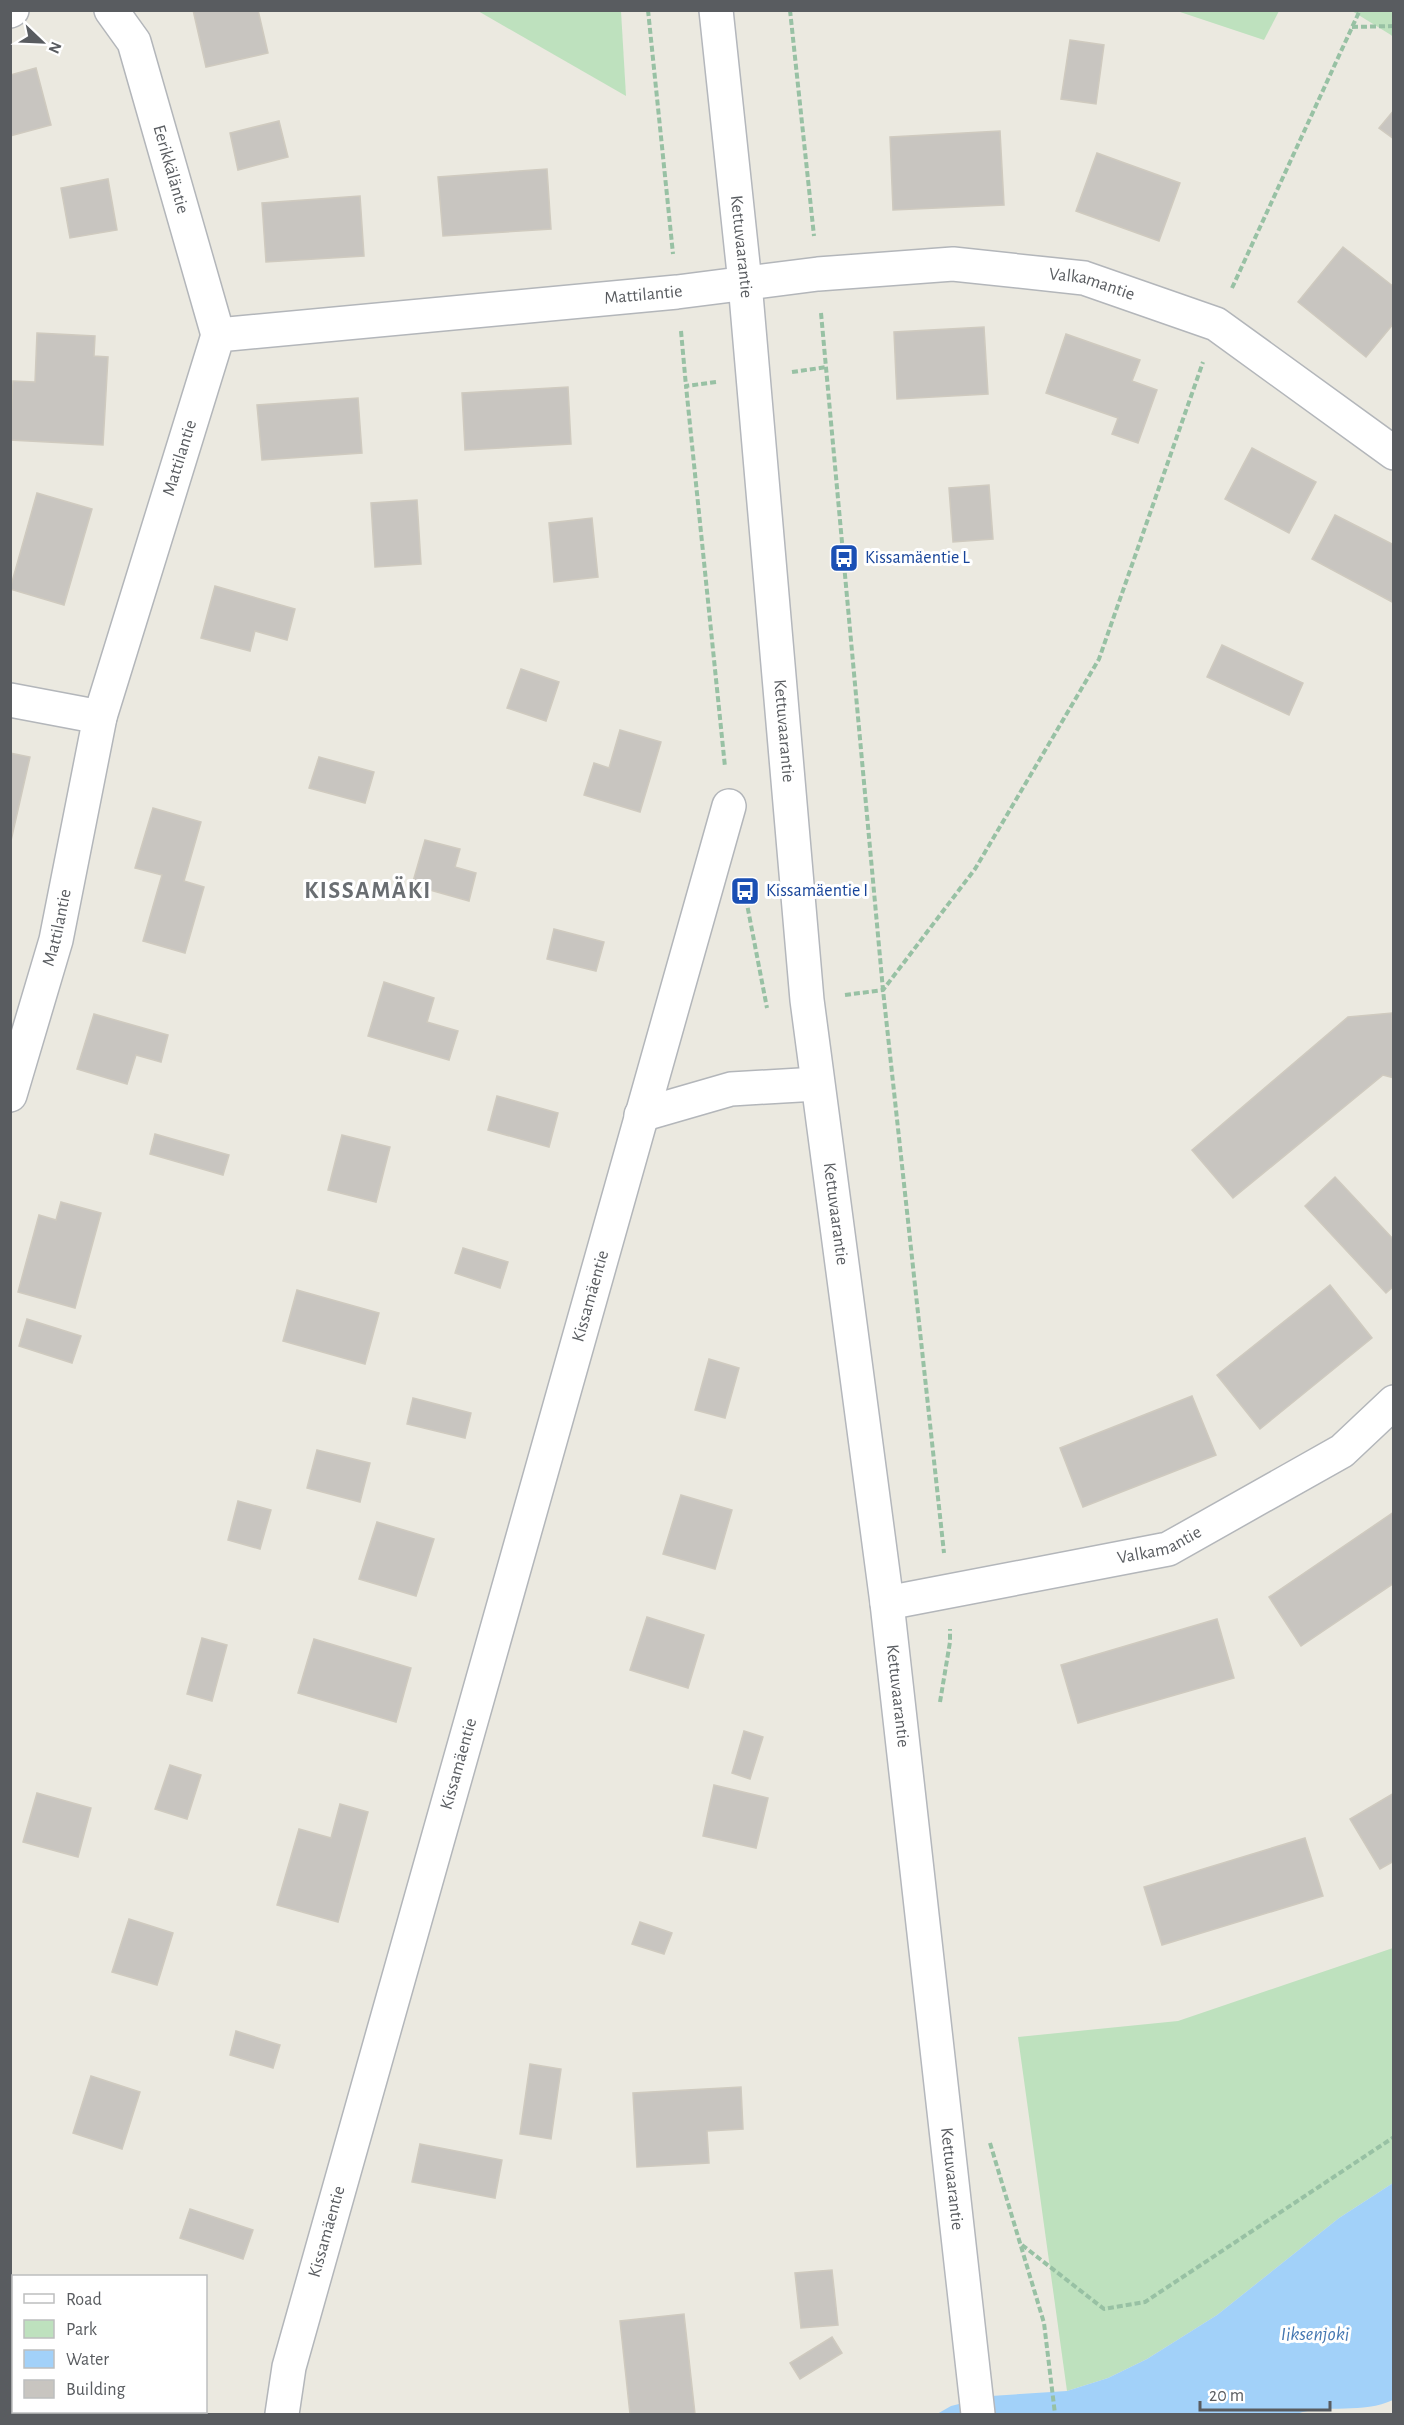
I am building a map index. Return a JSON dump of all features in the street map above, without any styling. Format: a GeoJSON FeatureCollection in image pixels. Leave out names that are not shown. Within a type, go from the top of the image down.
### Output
{"type":"FeatureCollection","features":[{"type":"Feature","properties":{"kind":"street","name":"Eerikkäläntie"},"geometry":{"type":"LineString","coordinates":[[111,10],[134,42],[218,335]]}},
{"type":"Feature","properties":{"kind":"street","name":"Kettuvaarantie"},"geometry":{"type":"LineString","coordinates":[[717,10],[745,283],[807,1000],[887,1603],[978,2415]]}},
{"type":"Feature","properties":{"kind":"street","name":"Valkamantie"},"geometry":{"type":"LineString","coordinates":[[745,283],[818,274],[953,264],[1084,278],[1216,324],[1394,453]]}},
{"type":"Feature","properties":{"kind":"street","name":"Mattilantie"},"geometry":{"type":"LineString","coordinates":[[10,1095],[56,940],[100,717],[218,335],[677,292],[745,283]]}},
{"type":"Feature","properties":{"kind":"street"},"geometry":{"type":"LineString","coordinates":[[10,699],[100,717]]}},
{"type":"Feature","properties":{"kind":"street","name":"Kissamäentie"},"geometry":{"type":"LineString","coordinates":[[282,2415],[289,2367],[729,806]]}},
{"type":"Feature","properties":{"kind":"street"},"geometry":{"type":"LineString","coordinates":[[641,1115],[731,1089],[817,1084]]}},
{"type":"Feature","properties":{"kind":"street","name":"Valkamantie"},"geometry":{"type":"LineString","coordinates":[[887,1603],[1168,1549],[1342,1451],[1394,1402]]}},
{"type":"Feature","properties":{"kind":"path"},"geometry":{"type":"LineString","coordinates":[[648,10],[729,806]]}},
{"type":"Feature","properties":{"kind":"path"},"geometry":{"type":"LineString","coordinates":[[790,10],[827,367],[883,990],[948,1590],[950,1642],[938,1711]]}},
{"type":"Feature","properties":{"kind":"path"},"geometry":{"type":"LineString","coordinates":[[744,891],[765,1008],[883,990],[975,869],[1099,659],[1216,324],[1360,10]]}},
{"type":"Feature","properties":{"kind":"path"},"geometry":{"type":"LineString","coordinates":[[1352,27],[1394,26]]}},
{"type":"Feature","properties":{"kind":"path"},"geometry":{"type":"LineString","coordinates":[[686,386],[827,367]]}},
{"type":"Feature","properties":{"kind":"path"},"geometry":{"type":"LineString","coordinates":[[988,2138],[1044,2323],[1055,2415]]}},
{"type":"Feature","properties":{"kind":"path"},"geometry":{"type":"LineString","coordinates":[[1021,2244],[1104,2308],[1145,2302],[1394,2138]]}},
{"type":"Feature","properties":{"kind":"green space"},"geometry":{"type":"Polygon","coordinates":[[[478,11],[621,11],[626,96],[478,11]]]}},
{"type":"Feature","properties":{"kind":"green space"},"geometry":{"type":"Polygon","coordinates":[[[1177,11],[1279,11],[1264,40],[1177,11]]]}},
{"type":"Feature","properties":{"kind":"green space"},"geometry":{"type":"Polygon","coordinates":[[[1352,11],[1393,11],[1393,37],[1391,35],[1352,11]]]}},
{"type":"Feature","properties":{"kind":"green space"},"geometry":{"type":"Polygon","coordinates":[[[1393,1948],[1393,2183],[1339,2218],[1217,2315],[1147,2359],[1108,2378],[1067,2391],[1018,2037],[1178,2021],[1393,1948]]]}},
{"type":"Feature","properties":{"kind":"water","name":"Iiksenjoki"},"geometry":{"type":"Polygon","coordinates":[[[1393,2183],[1393,2400],[1370,2407],[1308,2411],[1296,2414],[937,2414],[951,2406],[991,2396],[1067,2391],[1108,2378],[1147,2359],[1217,2315],[1339,2218],[1393,2183]]]}},
{"type":"Feature","properties":{"kind":"building"},"geometry":{"type":"Polygon","coordinates":[[[193,10],[258,10],[268,53],[206,67],[193,10]]]}},
{"type":"Feature","properties":{"kind":"building"},"geometry":{"type":"Polygon","coordinates":[[[1070,40],[1104,45],[1096,104],[1061,99],[1070,40]]]}},
{"type":"Feature","properties":{"kind":"building"},"geometry":{"type":"Polygon","coordinates":[[[36,68],[51,125],[10,136],[10,75],[36,68]]]}},
{"type":"Feature","properties":{"kind":"building"},"geometry":{"type":"Polygon","coordinates":[[[1394,110],[1394,139],[1379,128],[1394,110]]]}},
{"type":"Feature","properties":{"kind":"building"},"geometry":{"type":"Polygon","coordinates":[[[279,121],[288,157],[238,170],[230,133],[279,121]]]}},
{"type":"Feature","properties":{"kind":"building"},"geometry":{"type":"Polygon","coordinates":[[[1000,131],[1004,205],[893,210],[890,137],[1000,131]]]}},
{"type":"Feature","properties":{"kind":"building"},"geometry":{"type":"Polygon","coordinates":[[[1097,153],[1180,183],[1159,241],[1076,211],[1097,153]]]}},
{"type":"Feature","properties":{"kind":"building"},"geometry":{"type":"Polygon","coordinates":[[[547,169],[551,229],[443,236],[438,177],[547,169]]]}},
{"type":"Feature","properties":{"kind":"building"},"geometry":{"type":"Polygon","coordinates":[[[108,179],[117,230],[70,238],[61,188],[108,179]]]}},
{"type":"Feature","properties":{"kind":"building"},"geometry":{"type":"Polygon","coordinates":[[[360,196],[364,256],[266,262],[262,203],[360,196]]]}},
{"type":"Feature","properties":{"kind":"building"},"geometry":{"type":"Polygon","coordinates":[[[1343,247],[1394,287],[1394,323],[1366,357],[1298,302],[1343,247]]]}},
{"type":"Feature","properties":{"kind":"building"},"geometry":{"type":"Polygon","coordinates":[[[984,327],[988,394],[897,399],[894,332],[984,327]]]}},
{"type":"Feature","properties":{"kind":"building"},"geometry":{"type":"Polygon","coordinates":[[[37,333],[95,336],[94,356],[108,357],[103,445],[10,440],[13,381],[35,382],[37,333]]]}},
{"type":"Feature","properties":{"kind":"building"},"geometry":{"type":"Polygon","coordinates":[[[1066,334],[1140,360],[1132,381],[1157,390],[1138,443],[1112,434],[1118,418],[1046,393],[1066,334]]]}},
{"type":"Feature","properties":{"kind":"building"},"geometry":{"type":"Polygon","coordinates":[[[568,387],[571,444],[465,450],[462,393],[568,387]]]}},
{"type":"Feature","properties":{"kind":"building"},"geometry":{"type":"Polygon","coordinates":[[[358,398],[362,453],[262,460],[257,405],[358,398]]]}},
{"type":"Feature","properties":{"kind":"building"},"geometry":{"type":"Polygon","coordinates":[[[1252,448],[1316,482],[1289,533],[1225,499],[1252,448]]]}},
{"type":"Feature","properties":{"kind":"building"},"geometry":{"type":"Polygon","coordinates":[[[989,485],[993,539],[953,542],[949,488],[989,485]]]}},
{"type":"Feature","properties":{"kind":"building"},"geometry":{"type":"Polygon","coordinates":[[[37,493],[92,509],[64,605],[10,589],[37,493]]]}},
{"type":"Feature","properties":{"kind":"building"},"geometry":{"type":"Polygon","coordinates":[[[417,500],[421,564],[375,567],[371,503],[417,500]]]}},
{"type":"Feature","properties":{"kind":"building"},"geometry":{"type":"Polygon","coordinates":[[[1335,515],[1394,545],[1394,603],[1312,559],[1335,515]]]}},
{"type":"Feature","properties":{"kind":"building"},"geometry":{"type":"Polygon","coordinates":[[[592,518],[598,577],[554,582],[549,523],[592,518]]]}},
{"type":"Feature","properties":{"kind":"building"},"geometry":{"type":"Polygon","coordinates":[[[215,586],[295,609],[287,640],[255,631],[250,651],[201,638],[215,586]]]}},
{"type":"Feature","properties":{"kind":"building"},"geometry":{"type":"Polygon","coordinates":[[[1222,645],[1303,683],[1289,715],[1207,677],[1222,645]]]}},
{"type":"Feature","properties":{"kind":"building"},"geometry":{"type":"Polygon","coordinates":[[[521,669],[559,682],[546,721],[507,708],[521,669]]]}},
{"type":"Feature","properties":{"kind":"building"},"geometry":{"type":"Polygon","coordinates":[[[620,730],[661,742],[640,812],[584,795],[594,763],[609,768],[620,730]]]}},
{"type":"Feature","properties":{"kind":"building"},"geometry":{"type":"Polygon","coordinates":[[[10,753],[30,757],[10,845],[10,753]]]}},
{"type":"Feature","properties":{"kind":"building"},"geometry":{"type":"Polygon","coordinates":[[[319,757],[374,772],[365,803],[309,788],[319,757]]]}},
{"type":"Feature","properties":{"kind":"building"},"geometry":{"type":"Polygon","coordinates":[[[153,808],[201,822],[184,881],[204,887],[185,953],[143,941],[162,875],[135,868],[153,808]]]}},
{"type":"Feature","properties":{"kind":"building"},"geometry":{"type":"Polygon","coordinates":[[[425,840],[460,849],[455,867],[476,873],[469,901],[412,885],[425,840]]]}},
{"type":"Feature","properties":{"kind":"building"},"geometry":{"type":"Polygon","coordinates":[[[554,929],[604,942],[596,971],[547,959],[554,929]]]}},
{"type":"Feature","properties":{"kind":"building"},"geometry":{"type":"Polygon","coordinates":[[[384,982],[434,998],[427,1022],[458,1031],[449,1060],[368,1036],[384,982]]]}},
{"type":"Feature","properties":{"kind":"building"},"geometry":{"type":"Polygon","coordinates":[[[1392,1013],[1394,1078],[1383,1075],[1233,1198],[1192,1150],[1348,1017],[1392,1013]]]}},
{"type":"Feature","properties":{"kind":"building"},"geometry":{"type":"Polygon","coordinates":[[[94,1014],[168,1035],[161,1062],[136,1055],[127,1084],[77,1069],[94,1014]]]}},
{"type":"Feature","properties":{"kind":"building"},"geometry":{"type":"Polygon","coordinates":[[[497,1096],[558,1113],[549,1147],[488,1130],[497,1096]]]}},
{"type":"Feature","properties":{"kind":"building"},"geometry":{"type":"Polygon","coordinates":[[[155,1134],[229,1155],[223,1175],[150,1154],[155,1134]]]}},
{"type":"Feature","properties":{"kind":"building"},"geometry":{"type":"Polygon","coordinates":[[[342,1135],[390,1147],[376,1202],[328,1190],[342,1135]]]}},
{"type":"Feature","properties":{"kind":"building"},"geometry":{"type":"Polygon","coordinates":[[[1335,1177],[1394,1240],[1394,1286],[1386,1293],[1305,1206],[1335,1177]]]}},
{"type":"Feature","properties":{"kind":"building"},"geometry":{"type":"Polygon","coordinates":[[[61,1202],[101,1213],[75,1308],[18,1292],[39,1215],[56,1220],[61,1202]]]}},
{"type":"Feature","properties":{"kind":"building"},"geometry":{"type":"Polygon","coordinates":[[[463,1248],[508,1262],[500,1288],[455,1273],[463,1248]]]}},
{"type":"Feature","properties":{"kind":"building"},"geometry":{"type":"Polygon","coordinates":[[[1330,1285],[1372,1338],[1260,1429],[1217,1375],[1330,1285]]]}},
{"type":"Feature","properties":{"kind":"building"},"geometry":{"type":"Polygon","coordinates":[[[297,1290],[379,1313],[365,1364],[283,1341],[297,1290]]]}},
{"type":"Feature","properties":{"kind":"building"},"geometry":{"type":"Polygon","coordinates":[[[27,1319],[81,1336],[72,1363],[19,1346],[27,1319]]]}},
{"type":"Feature","properties":{"kind":"building"},"geometry":{"type":"Polygon","coordinates":[[[709,1359],[739,1368],[725,1418],[695,1410],[709,1359]]]}},
{"type":"Feature","properties":{"kind":"building"},"geometry":{"type":"Polygon","coordinates":[[[1192,1396],[1216,1455],[1083,1507],[1060,1448],[1192,1396]]]}},
{"type":"Feature","properties":{"kind":"building"},"geometry":{"type":"Polygon","coordinates":[[[413,1398],[471,1413],[465,1438],[407,1424],[413,1398]]]}},
{"type":"Feature","properties":{"kind":"building"},"geometry":{"type":"Polygon","coordinates":[[[317,1450],[370,1463],[360,1502],[307,1488],[317,1450]]]}},
{"type":"Feature","properties":{"kind":"building"},"geometry":{"type":"Polygon","coordinates":[[[681,1495],[732,1510],[715,1569],[663,1554],[681,1495]]]}},
{"type":"Feature","properties":{"kind":"building"},"geometry":{"type":"Polygon","coordinates":[[[238,1501],[271,1510],[260,1549],[228,1540],[238,1501]]]}},
{"type":"Feature","properties":{"kind":"building"},"geometry":{"type":"Polygon","coordinates":[[[1394,1512],[1394,1583],[1301,1646],[1269,1597],[1394,1512]]]}},
{"type":"Feature","properties":{"kind":"building"},"geometry":{"type":"Polygon","coordinates":[[[377,1522],[434,1539],[416,1596],[359,1579],[377,1522]]]}},
{"type":"Feature","properties":{"kind":"building"},"geometry":{"type":"Polygon","coordinates":[[[647,1617],[704,1635],[688,1688],[630,1670],[647,1617]]]}},
{"type":"Feature","properties":{"kind":"building"},"geometry":{"type":"Polygon","coordinates":[[[1217,1619],[1234,1678],[1078,1723],[1061,1665],[1217,1619]]]}},
{"type":"Feature","properties":{"kind":"building"},"geometry":{"type":"Polygon","coordinates":[[[202,1638],[227,1645],[212,1701],[187,1694],[202,1638]]]}},
{"type":"Feature","properties":{"kind":"building"},"geometry":{"type":"Polygon","coordinates":[[[314,1639],[411,1668],[396,1722],[298,1693],[314,1639]]]}},
{"type":"Feature","properties":{"kind":"building"},"geometry":{"type":"Polygon","coordinates":[[[744,1731],[763,1737],[750,1779],[732,1773],[744,1731]]]}},
{"type":"Feature","properties":{"kind":"building"},"geometry":{"type":"Polygon","coordinates":[[[170,1765],[201,1775],[187,1819],[155,1809],[170,1765]]]}},
{"type":"Feature","properties":{"kind":"building"},"geometry":{"type":"Polygon","coordinates":[[[714,1785],[768,1798],[756,1848],[703,1836],[714,1785]]]}},
{"type":"Feature","properties":{"kind":"building"},"geometry":{"type":"Polygon","coordinates":[[[37,1793],[91,1808],[78,1857],[23,1842],[37,1793]]]}},
{"type":"Feature","properties":{"kind":"building"},"geometry":{"type":"Polygon","coordinates":[[[1394,1793],[1394,1861],[1380,1869],[1350,1819],[1394,1793]]]}},
{"type":"Feature","properties":{"kind":"building"},"geometry":{"type":"Polygon","coordinates":[[[340,1804],[368,1812],[338,1922],[277,1905],[299,1829],[331,1838],[340,1804]]]}},
{"type":"Feature","properties":{"kind":"building"},"geometry":{"type":"Polygon","coordinates":[[[1305,1838],[1323,1896],[1162,1945],[1144,1887],[1305,1838]]]}},
{"type":"Feature","properties":{"kind":"building"},"geometry":{"type":"Polygon","coordinates":[[[129,1919],[173,1933],[157,1985],[112,1972],[129,1919]]]}},
{"type":"Feature","properties":{"kind":"building"},"geometry":{"type":"Polygon","coordinates":[[[640,1922],[672,1933],[664,1954],[632,1944],[640,1922]]]}},
{"type":"Feature","properties":{"kind":"building"},"geometry":{"type":"Polygon","coordinates":[[[236,2031],[280,2045],[273,2068],[230,2055],[236,2031]]]}},
{"type":"Feature","properties":{"kind":"building"},"geometry":{"type":"Polygon","coordinates":[[[530,2064],[561,2069],[551,2139],[520,2134],[530,2064]]]}},
{"type":"Feature","properties":{"kind":"building"},"geometry":{"type":"Polygon","coordinates":[[[91,2076],[140,2092],[122,2149],[73,2133],[91,2076]]]}},
{"type":"Feature","properties":{"kind":"building"},"geometry":{"type":"Polygon","coordinates":[[[741,2087],[743,2129],[707,2131],[709,2163],[637,2167],[633,2093],[741,2087]]]}},
{"type":"Feature","properties":{"kind":"building"},"geometry":{"type":"Polygon","coordinates":[[[420,2144],[502,2160],[495,2198],[412,2182],[420,2144]]]}},
{"type":"Feature","properties":{"kind":"building"},"geometry":{"type":"Polygon","coordinates":[[[190,2209],[253,2230],[243,2259],[180,2238],[190,2209]]]}},
{"type":"Feature","properties":{"kind":"building"},"geometry":{"type":"Polygon","coordinates":[[[832,2270],[838,2325],[801,2328],[795,2273],[832,2270]]]}},
{"type":"Feature","properties":{"kind":"building"},"geometry":{"type":"Polygon","coordinates":[[[684,2314],[695,2414],[630,2414],[620,2321],[684,2314]]]}},
{"type":"Feature","properties":{"kind":"building"},"geometry":{"type":"Polygon","coordinates":[[[832,2337],[842,2353],[800,2379],[790,2363],[832,2337]]]}},
{"type":"Feature","properties":{"kind":"building"},"geometry":{"type":"Polygon","coordinates":[[[76,2413],[139,2413],[139,2414],[76,2413]]]}},
{"type":"Feature","properties":{"kind":"place","name":"Kissamäentie L"},"geometry":{"type":"Point","coordinates":[844,558]}},
{"type":"Feature","properties":{"kind":"place","name":"Kissamäentie I"},"geometry":{"type":"Point","coordinates":[745,891]}},
{"type":"Feature","properties":{"kind":"district","name":"KISSAMÄKI"},"geometry":{"type":"Point","coordinates":[368,891]}}]}
